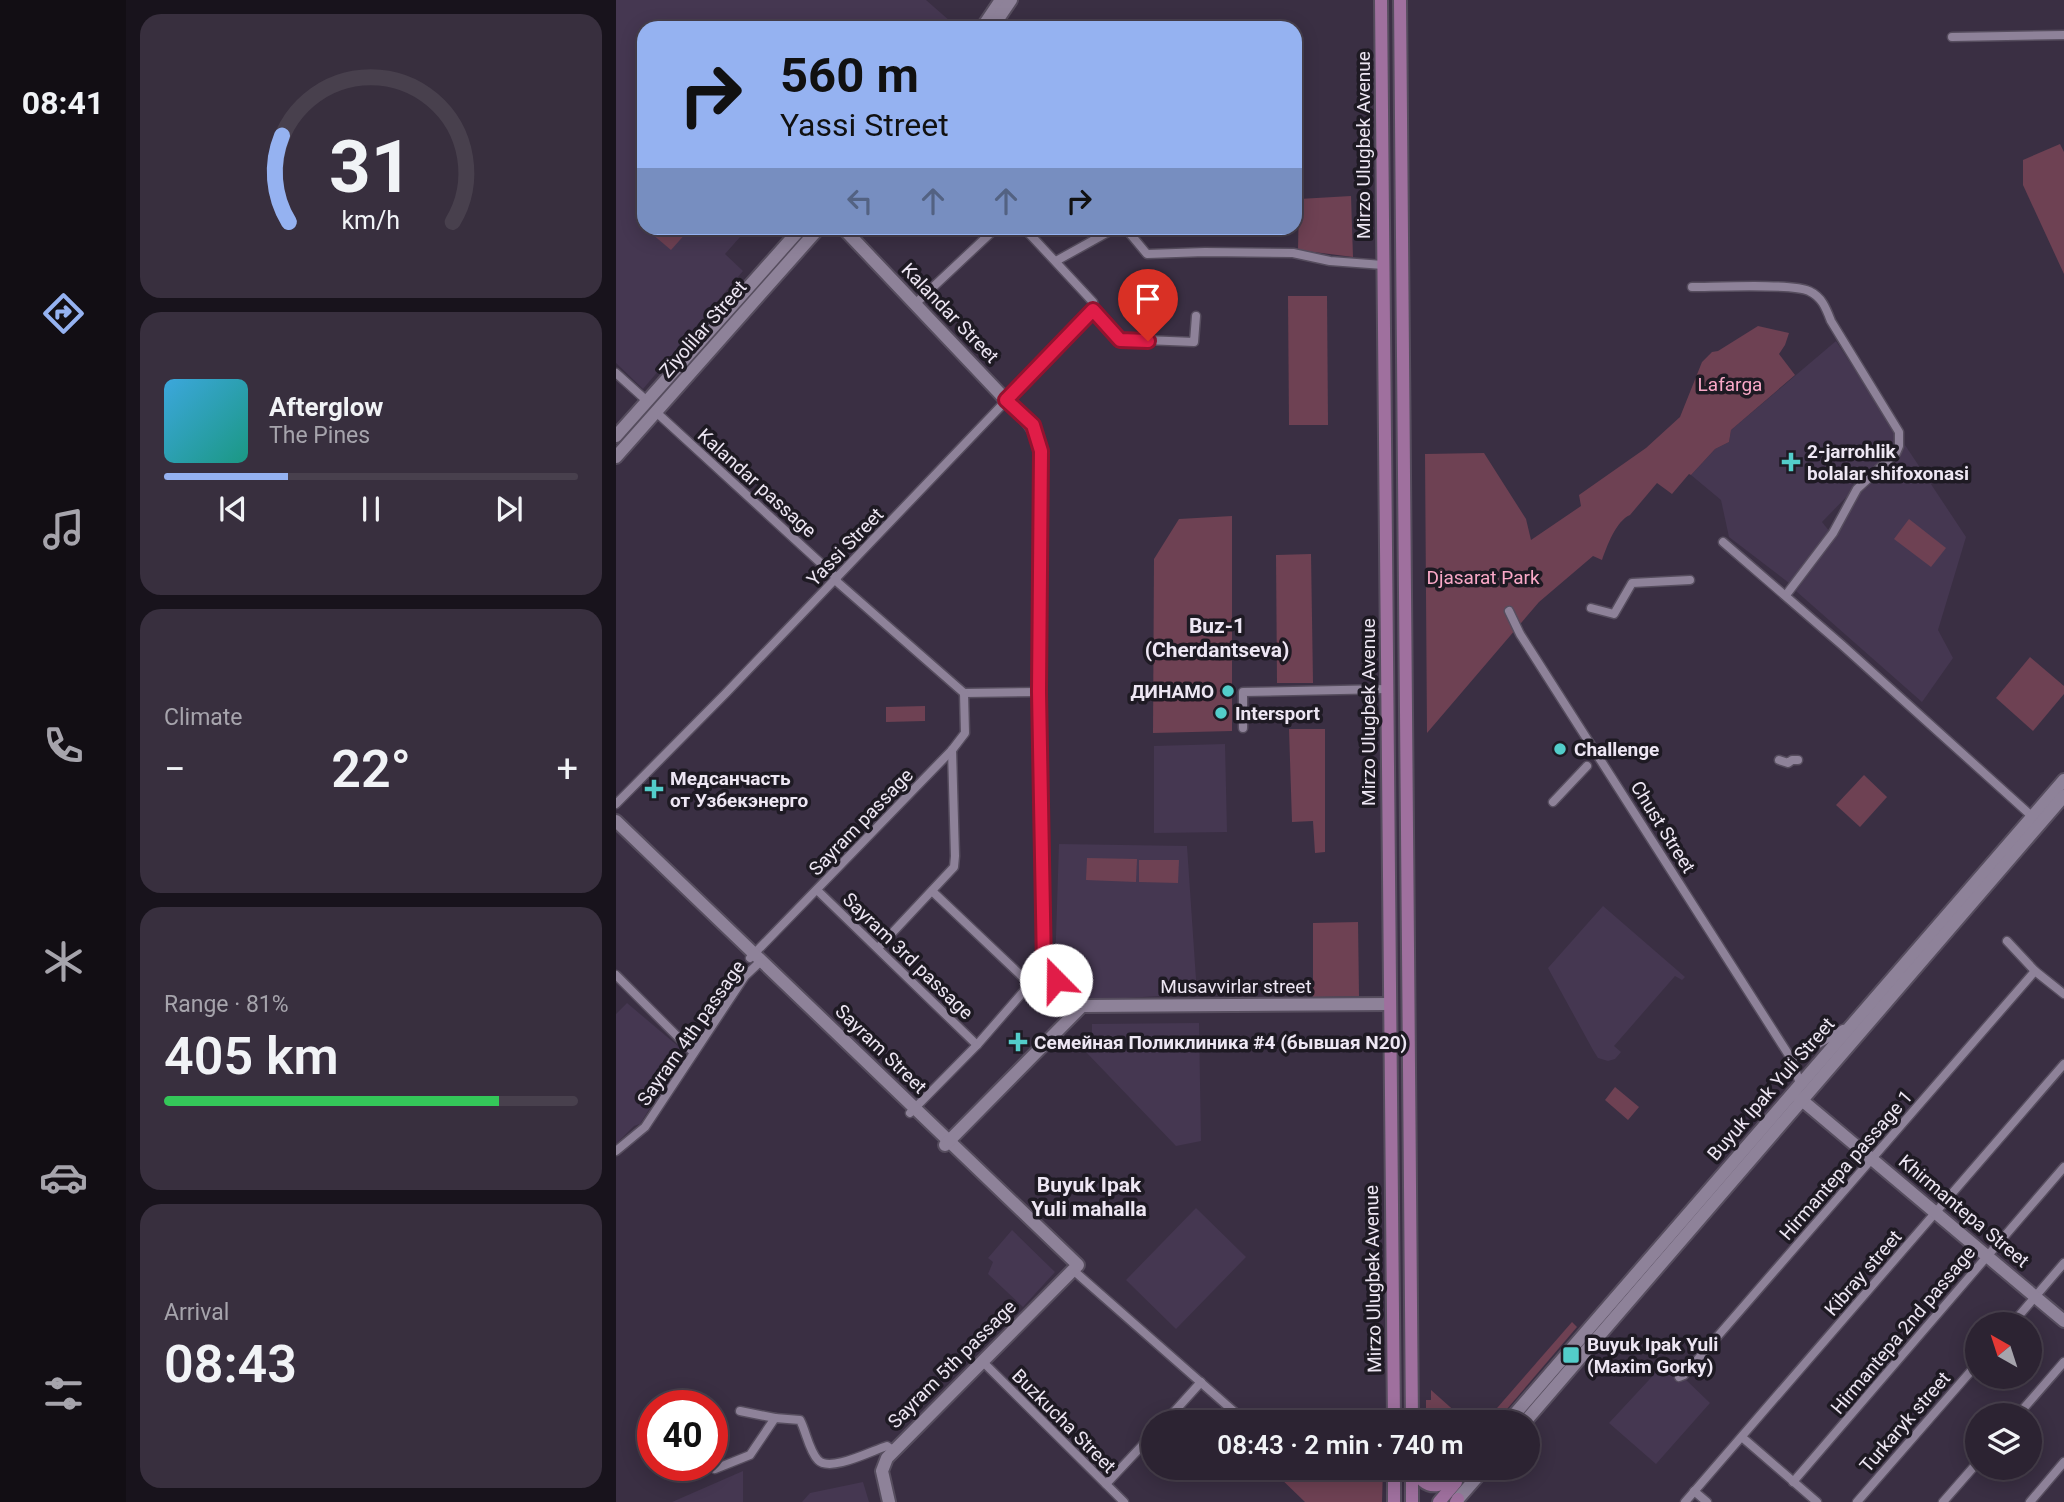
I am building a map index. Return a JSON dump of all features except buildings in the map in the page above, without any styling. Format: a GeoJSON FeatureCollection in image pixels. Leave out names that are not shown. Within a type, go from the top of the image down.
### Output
{"type":"FeatureCollection","features":[{"type":"Feature","properties":{"kind":"main road","name":"Mirzo Ulugbek Avenue"},"geometry":{"type":"LineString","coordinates":[[1381,0],[1392,1410]]}},
{"type":"Feature","properties":{"kind":"main road","name":"Mirzo Ulugbek Avenue"},"geometry":{"type":"LineString","coordinates":[[1400,0],[1412,1410]]}},
{"type":"Feature","properties":{"kind":"main road"},"geometry":{"type":"LineString","coordinates":[[1383,244],[1402,244]]}},
{"type":"Feature","properties":{"kind":"main road"},"geometry":{"type":"LineString","coordinates":[[1389,949],[1408,950]]}},
{"type":"Feature","properties":{"kind":"main road"},"geometry":{"type":"LineString","coordinates":[[1389,1480],[1389,1502]]}},
{"type":"Feature","properties":{"kind":"main road"},"geometry":{"type":"LineString","coordinates":[[1394,1480],[1394,1502]]}},
{"type":"Feature","properties":{"kind":"main road"},"geometry":{"type":"LineString","coordinates":[[1412,1502],[1413,1480]]}},
{"type":"Feature","properties":{"kind":"main road"},"geometry":{"type":"LineString","coordinates":[[1423,1480],[1440,1485],[1451,1480]]}},
{"type":"Feature","properties":{"kind":"main road"},"geometry":{"type":"LineString","coordinates":[[1439,1502],[1457,1480]]}},
{"type":"Feature","properties":{"kind":"street"},"geometry":{"type":"LineString","coordinates":[[987,21],[1002,0]]}},
{"type":"Feature","properties":{"kind":"street"},"geometry":{"type":"LineString","coordinates":[[997,21],[1011,0]]}},
{"type":"Feature","properties":{"kind":"street"},"geometry":{"type":"LineString","coordinates":[[1952,37],[2064,35]]}},
{"type":"Feature","properties":{"kind":"street","name":"Ziyolilar Street"},"geometry":{"type":"LineString","coordinates":[[616,457],[652,407],[796,235]]}},
{"type":"Feature","properties":{"kind":"street","name":"Ziyolilar Street"},"geometry":{"type":"LineString","coordinates":[[690,363],[812,235]]}},
{"type":"Feature","properties":{"kind":"street","name":"Kalandar Street"},"geometry":{"type":"LineString","coordinates":[[850,235],[1033,425],[1041,451],[1039,692],[1044,968]]}},
{"type":"Feature","properties":{"kind":"street"},"geometry":{"type":"LineString","coordinates":[[915,304],[989,235]]}},
{"type":"Feature","properties":{"kind":"street"},"geometry":{"type":"LineString","coordinates":[[1031,235],[1093,302],[1093,310],[1115,336],[1127,340],[1194,342],[1196,316]]}},
{"type":"Feature","properties":{"kind":"street"},"geometry":{"type":"LineString","coordinates":[[1056,261],[1103,235]]}},
{"type":"Feature","properties":{"kind":"street"},"geometry":{"type":"LineString","coordinates":[[1131,235],[1147,254],[1293,253],[1330,261],[1383,265]]}},
{"type":"Feature","properties":{"kind":"street"},"geometry":{"type":"LineString","coordinates":[[1692,287],[1799,288],[1816,295],[1824,303],[1831,321],[1899,432],[1896,453],[1857,489],[1833,533],[1786,595]]}},
{"type":"Feature","properties":{"kind":"street","name":"Yassi Street"},"geometry":{"type":"LineString","coordinates":[[616,804],[1093,310]]}},
{"type":"Feature","properties":{"kind":"street","name":"Kalandar passage"},"geometry":{"type":"LineString","coordinates":[[616,373],[836,579],[964,694]]}},
{"type":"Feature","properties":{"kind":"street","name":"Ziyolilar Street"},"geometry":{"type":"LineString","coordinates":[[616,436],[652,407]]}},
{"type":"Feature","properties":{"kind":"street"},"geometry":{"type":"LineString","coordinates":[[1723,542],[1786,595],[2036,820]]}},
{"type":"Feature","properties":{"kind":"street"},"geometry":{"type":"LineString","coordinates":[[1591,608],[1614,614],[1632,583],[1690,580]]}},
{"type":"Feature","properties":{"kind":"street","name":"Chust Street"},"geometry":{"type":"LineString","coordinates":[[1510,611],[1520,634],[1792,1060],[1796,1093]]}},
{"type":"Feature","properties":{"kind":"street"},"geometry":{"type":"LineString","coordinates":[[1244,728],[1243,692],[1387,690]]}},
{"type":"Feature","properties":{"kind":"street"},"geometry":{"type":"LineString","coordinates":[[964,694],[1039,692]]}},
{"type":"Feature","properties":{"kind":"street","name":"Sayram passage"},"geometry":{"type":"LineString","coordinates":[[756,960],[817,890],[952,750],[965,733],[964,694]]}},
{"type":"Feature","properties":{"kind":"street"},"geometry":{"type":"LineString","coordinates":[[878,948],[952,870],[955,863],[952,750]]}},
{"type":"Feature","properties":{"kind":"street"},"geometry":{"type":"LineString","coordinates":[[1779,760],[1788,763],[1798,760]]}},
{"type":"Feature","properties":{"kind":"street"},"geometry":{"type":"LineString","coordinates":[[1553,802],[1587,766]]}},
{"type":"Feature","properties":{"kind":"street","name":"Buyuk Ipak Yuli Street"},"geometry":{"type":"LineString","coordinates":[[1533,1410],[1601,1314],[2036,820],[2064,780]]}},
{"type":"Feature","properties":{"kind":"street","name":"Buyuk Ipak Yuli Street"},"geometry":{"type":"LineString","coordinates":[[1520,1410],[1572,1357],[1853,1023],[2036,820],[2064,796]]}},
{"type":"Feature","properties":{"kind":"street","name":"Sayram Street"},"geometry":{"type":"LineString","coordinates":[[616,821],[1075,1268],[1232,1410]]}},
{"type":"Feature","properties":{"kind":"street","name":"Sayram Street"},"geometry":{"type":"LineString","coordinates":[[616,830],[756,960]]}},
{"type":"Feature","properties":{"kind":"street","name":"Sayram 3rd passage"},"geometry":{"type":"LineString","coordinates":[[817,890],[977,1045]]}},
{"type":"Feature","properties":{"kind":"street"},"geometry":{"type":"LineString","coordinates":[[932,891],[1029,983]]}},
{"type":"Feature","properties":{"kind":"street"},"geometry":{"type":"LineString","coordinates":[[2007,941],[2035,971],[2064,994]]}},
{"type":"Feature","properties":{"kind":"street","name":"Sayram 4th passage"},"geometry":{"type":"LineString","coordinates":[[616,1151],[645,1127],[756,960]]}},
{"type":"Feature","properties":{"kind":"street"},"geometry":{"type":"LineString","coordinates":[[912,1111],[977,1045],[1044,968],[1082,1006],[946,1144]]}},
{"type":"Feature","properties":{"kind":"street","name":"Hirmantepa passage 1"},"geometry":{"type":"LineString","coordinates":[[1679,1377],[1684,1375],[2035,971]]}},
{"type":"Feature","properties":{"kind":"street"},"geometry":{"type":"LineString","coordinates":[[616,975],[693,1052]]}},
{"type":"Feature","properties":{"kind":"street","name":"Musavvirlar street"},"geometry":{"type":"LineString","coordinates":[[1082,1006],[1390,1004]]}},
{"type":"Feature","properties":{"kind":"street"},"geometry":{"type":"LineString","coordinates":[[1792,1060],[1853,1023]]}},
{"type":"Feature","properties":{"kind":"street","name":"Kibray street"},"geometry":{"type":"LineString","coordinates":[[1685,1502],[2064,1064]]}},
{"type":"Feature","properties":{"kind":"street","name":"Khirmаntepa Street"},"geometry":{"type":"LineString","coordinates":[[1796,1093],[2064,1321]]}},
{"type":"Feature","properties":{"kind":"street","name":"Hirmantepa 2nd passage"},"geometry":{"type":"LineString","coordinates":[[1793,1482],[2064,1167]]}},
{"type":"Feature","properties":{"kind":"street"},"geometry":{"type":"LineString","coordinates":[[2022,1312],[2064,1263]]}},
{"type":"Feature","properties":{"kind":"street","name":"Sayram 5th passage"},"geometry":{"type":"LineString","coordinates":[[889,1502],[882,1471],[886,1460],[1075,1268]]}},
{"type":"Feature","properties":{"kind":"street","name":"Buzkucha Street"},"geometry":{"type":"LineString","coordinates":[[982,1362],[1124,1502]]}},
{"type":"Feature","properties":{"kind":"street"},"geometry":{"type":"LineString","coordinates":[[2028,1403],[2064,1362]]}},
{"type":"Feature","properties":{"kind":"street","name":"Turkaryk street"},"geometry":{"type":"LineString","coordinates":[[1857,1502],[1965,1378]]}},
{"type":"Feature","properties":{"kind":"street"},"geometry":{"type":"LineString","coordinates":[[1176,1410],[1201,1382]]}},
{"type":"Feature","properties":{"kind":"street"},"geometry":{"type":"LineString","coordinates":[[740,1411],[800,1420],[817,1459],[824,1463],[847,1461],[887,1446],[894,1451]]}},
{"type":"Feature","properties":{"kind":"street"},"geometry":{"type":"LineString","coordinates":[[728,1463],[753,1452],[775,1418]]}},
{"type":"Feature","properties":{"kind":"street"},"geometry":{"type":"LineString","coordinates":[[1743,1437],[1817,1502]]}},
{"type":"Feature","properties":{"kind":"street"},"geometry":{"type":"LineString","coordinates":[[1106,1485],[1141,1447]]}},
{"type":"Feature","properties":{"kind":"street"},"geometry":{"type":"LineString","coordinates":[[2030,1502],[2064,1462]]}},
{"type":"Feature","properties":{"kind":"street"},"geometry":{"type":"LineString","coordinates":[[1943,1502],[1965,1477]]}},
{"type":"Feature","properties":{"kind":"street"},"geometry":{"type":"LineString","coordinates":[[1457,1501],[1475,1480]]}},
{"type":"Feature","properties":{"kind":"street"},"geometry":{"type":"LineString","coordinates":[[1694,1491],[1707,1502]]}},
{"type":"Feature","properties":{"kind":"shaded area"},"geometry":{"type":"Polygon","coordinates":[[[616,0],[926,0],[950,21],[637,21],[637,235],[742,235],[725,254],[743,271],[643,389],[616,363],[616,0]]]}},
{"type":"Feature","properties":{"kind":"shaded area","name":"2-jarrohlik bolalar shifoxonasi"},"geometry":{"type":"Polygon","coordinates":[[[1836,341],[1895,432],[1894,442],[1892,450],[1822,522],[1830,532],[1789,583],[1729,537],[1721,500],[1691,475],[1715,449],[1729,442],[1731,430],[1836,341]]]}},
{"type":"Feature","properties":{"kind":"shaded area"},"geometry":{"type":"Polygon","coordinates":[[[1905,445],[1966,537],[1938,630],[1953,658],[1922,702],[1796,591],[1834,538],[1858,495],[1899,459],[1905,445]]]}},
{"type":"Feature","properties":{"kind":"shaded area"},"geometry":{"type":"Polygon","coordinates":[[[1225,744],[1227,832],[1154,833],[1154,746],[1225,744]]]}},
{"type":"Feature","properties":{"kind":"shaded area"},"geometry":{"type":"Polygon","coordinates":[[[1059,844],[1187,846],[1197,994],[1090,1000],[1055,967],[1059,844]]]}},
{"type":"Feature","properties":{"kind":"shaded area"},"geometry":{"type":"Polygon","coordinates":[[[1603,906],[1685,977],[1682,980],[1675,976],[1614,1046],[1621,1052],[1615,1059],[1608,1061],[1598,1058],[1548,968],[1603,906]]]}},
{"type":"Feature","properties":{"kind":"shaded area"},"geometry":{"type":"Polygon","coordinates":[[[627,1003],[685,1052],[640,1124],[634,1126],[616,1144],[616,1014],[627,1003]]]}},
{"type":"Feature","properties":{"kind":"shaded area"},"geometry":{"type":"Polygon","coordinates":[[[1199,1023],[1201,1141],[1176,1146],[1086,1052],[1092,1044],[1092,1024],[1199,1023]]]}},
{"type":"Feature","properties":{"kind":"shaded area"},"geometry":{"type":"Polygon","coordinates":[[[1196,1208],[1246,1257],[1176,1329],[1126,1280],[1196,1208]]]}},
{"type":"Feature","properties":{"kind":"shaded area"},"geometry":{"type":"Polygon","coordinates":[[[1012,1230],[1055,1272],[1023,1307],[988,1274],[993,1262],[988,1258],[1012,1230]]]}},
{"type":"Feature","properties":{"kind":"shaded area"},"geometry":{"type":"Polygon","coordinates":[[[1661,1367],[1678,1381],[1685,1379],[1710,1403],[1656,1464],[1609,1423],[1661,1367]]]}},
{"type":"Feature","properties":{"kind":"shaded area"},"geometry":{"type":"Polygon","coordinates":[[[743,1471],[743,1502],[672,1502],[720,1481],[728,1481],[728,1478],[743,1471]]]}},
{"type":"Feature","properties":{"kind":"shaded area"},"geometry":{"type":"Polygon","coordinates":[[[863,1482],[869,1502],[802,1502],[810,1493],[863,1482]]]}},
{"type":"Feature","properties":{"kind":"green space"},"geometry":{"type":"Polygon","coordinates":[[[2060,144],[2064,152],[2064,274],[2023,185],[2023,160],[2060,144]]]}},
{"type":"Feature","properties":{"kind":"green space"},"geometry":{"type":"Polygon","coordinates":[[[1351,196],[1353,257],[1298,250],[1298,235],[1302,235],[1302,199],[1351,196]]]}},
{"type":"Feature","properties":{"kind":"green space"},"geometry":{"type":"Polygon","coordinates":[[[653,235],[684,235],[671,250],[653,235]]]}},
{"type":"Feature","properties":{"kind":"green space"},"geometry":{"type":"Polygon","coordinates":[[[1288,296],[1327,296],[1328,425],[1289,425],[1288,296]]]}},
{"type":"Feature","properties":{"kind":"green space"},"geometry":{"type":"Polygon","coordinates":[[[1758,326],[1789,333],[1779,354],[1795,375],[1731,430],[1729,442],[1715,449],[1672,494],[1657,483],[1616,528],[1602,560],[1593,556],[1539,602],[1427,733],[1425,454],[1484,453],[1526,519],[1531,540],[1581,506],[1579,495],[1646,448],[1680,417],[1702,362],[1712,352],[1758,326]]]}},
{"type":"Feature","properties":{"kind":"green space"},"geometry":{"type":"Polygon","coordinates":[[[1232,516],[1232,731],[1153,733],[1154,559],[1179,519],[1232,516]]]}},
{"type":"Feature","properties":{"kind":"green space"},"geometry":{"type":"Polygon","coordinates":[[[1909,519],[1946,548],[1931,567],[1894,539],[1909,519]]]}},
{"type":"Feature","properties":{"kind":"green space"},"geometry":{"type":"Polygon","coordinates":[[[1311,554],[1313,683],[1277,683],[1276,555],[1311,554]]]}},
{"type":"Feature","properties":{"kind":"green space"},"geometry":{"type":"Polygon","coordinates":[[[2030,657],[2064,686],[2064,694],[2033,731],[1996,698],[2030,657]]]}},
{"type":"Feature","properties":{"kind":"green space"},"geometry":{"type":"Polygon","coordinates":[[[925,706],[925,721],[886,722],[886,707],[925,706]]]}},
{"type":"Feature","properties":{"kind":"green space"},"geometry":{"type":"Polygon","coordinates":[[[1289,729],[1325,729],[1325,852],[1315,853],[1313,821],[1292,822],[1289,729]]]}},
{"type":"Feature","properties":{"kind":"green space"},"geometry":{"type":"Polygon","coordinates":[[[1864,775],[1887,797],[1860,827],[1836,805],[1864,775]]]}},
{"type":"Feature","properties":{"kind":"green space"},"geometry":{"type":"Polygon","coordinates":[[[1087,858],[1137,859],[1136,882],[1086,880],[1087,858]]]}},
{"type":"Feature","properties":{"kind":"green space"},"geometry":{"type":"Polygon","coordinates":[[[1139,860],[1179,860],[1178,883],[1139,882],[1139,860]]]}},
{"type":"Feature","properties":{"kind":"green space"},"geometry":{"type":"Polygon","coordinates":[[[1358,922],[1359,996],[1313,997],[1313,923],[1358,922]]]}},
{"type":"Feature","properties":{"kind":"green space"},"geometry":{"type":"Polygon","coordinates":[[[1615,1087],[1639,1107],[1628,1120],[1605,1100],[1615,1087]]]}},
{"type":"Feature","properties":{"kind":"green space"},"geometry":{"type":"Polygon","coordinates":[[[1572,1322],[1577,1327],[1506,1410],[1495,1410],[1572,1322]]]}},
{"type":"Feature","properties":{"kind":"green space"},"geometry":{"type":"Polygon","coordinates":[[[1431,1390],[1453,1410],[1426,1410],[1426,1400],[1431,1400],[1431,1390]]]}},
{"type":"Feature","properties":{"kind":"green space"},"geometry":{"type":"Polygon","coordinates":[[[1282,1480],[1383,1480],[1382,1502],[1305,1502],[1282,1480]]]}},
{"type":"Feature","properties":{"kind":"place","name":"2-jarrohlik bolalar shifoxonasi"},"geometry":{"type":"Point","coordinates":[1791,462]}},
{"type":"Feature","properties":{"kind":"place","name":"ДИНАМО"},"geometry":{"type":"Point","coordinates":[1228,691]}},
{"type":"Feature","properties":{"kind":"place","name":"Intersport"},"geometry":{"type":"Point","coordinates":[1221,713]}},
{"type":"Feature","properties":{"kind":"place","name":"Challenge"},"geometry":{"type":"Point","coordinates":[1560,749]}},
{"type":"Feature","properties":{"kind":"place","name":"Медсанчасть от Узбекэнерго"},"geometry":{"type":"Point","coordinates":[654,789]}},
{"type":"Feature","properties":{"kind":"place","name":"Семейная Поликлиника #4 (бывшая N20)"},"geometry":{"type":"Point","coordinates":[1018,1042]}},
{"type":"Feature","properties":{"kind":"place","name":"Buyuk Ipak Yuli (Maxim Gorky)"},"geometry":{"type":"Point","coordinates":[1571,1355]}},
{"type":"Feature","properties":{"kind":"district","name":"Buz-1 (Cherdantseva)"},"geometry":{"type":"Point","coordinates":[1217,638]}},
{"type":"Feature","properties":{"kind":"district","name":"Buyuk Ipak Yuli mahalla"},"geometry":{"type":"Point","coordinates":[1089,1197]}},
{"type":"Feature","properties":{"kind":"route"},"geometry":{"type":"LineString","coordinates":[[1056,980],[1044,968],[1039,692],[1041,451],[1033,425],[1006,400],[1093,310],[1120,340],[1148,341]]}},
{"type":"Feature","properties":{"kind":"park label","name":"Lafarga"},"geometry":{"type":"Point","coordinates":[1730,384]}},
{"type":"Feature","properties":{"kind":"park label","name":"Djasarat Park"},"geometry":{"type":"Point","coordinates":[1483,577]}}]}
